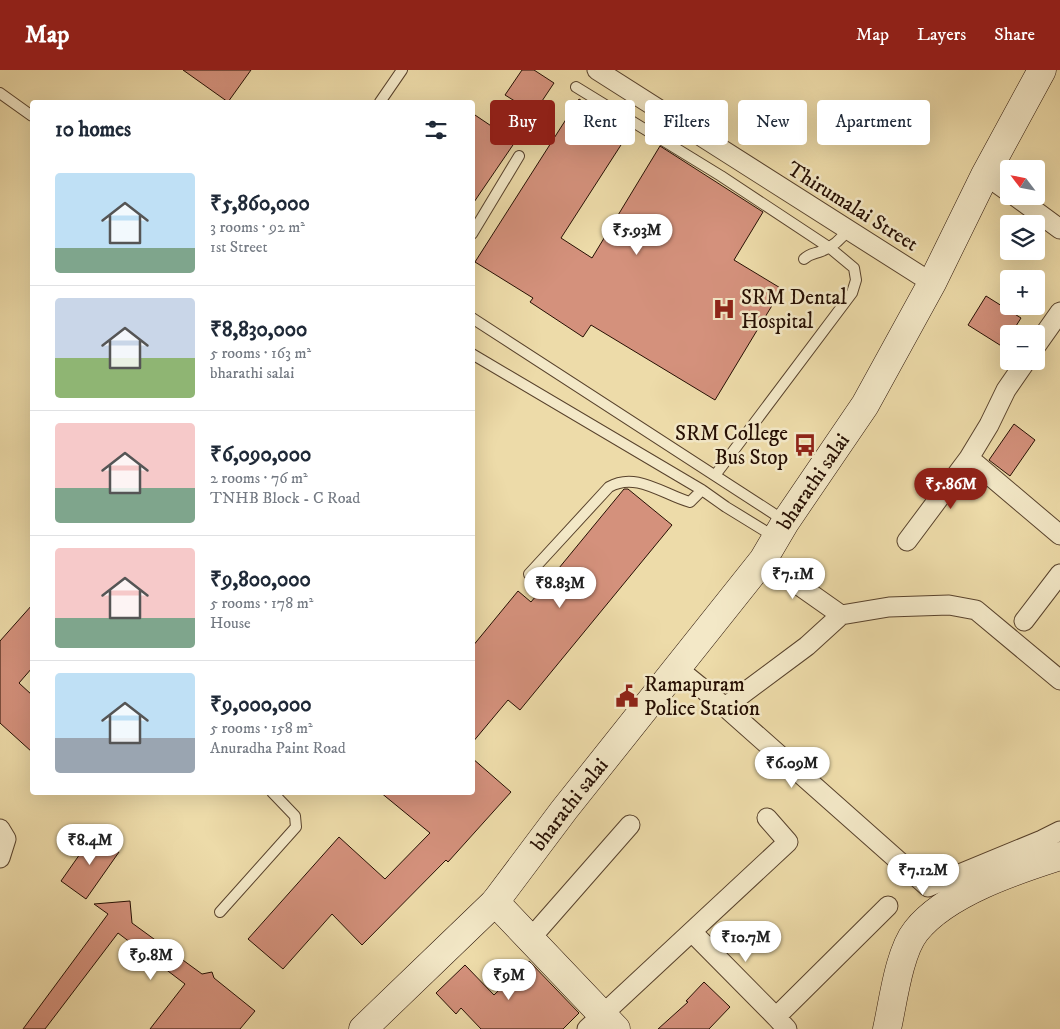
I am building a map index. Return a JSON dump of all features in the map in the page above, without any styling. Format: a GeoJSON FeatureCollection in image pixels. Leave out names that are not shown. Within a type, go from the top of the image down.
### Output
{"type":"FeatureCollection","features":[{"type":"Feature","properties":{"kind":"street","name":"Thirumalai Street"},"geometry":{"type":"LineString","coordinates":[[597,70],[932,283]]}},
{"type":"Feature","properties":{"kind":"street","name":"bharathi salai"},"geometry":{"type":"LineString","coordinates":[[363,1029],[496,902],[564,810],[677,668],[775,540],[865,405],[932,283],[985,175],[1042,70]]}},
{"type":"Feature","properties":{"kind":"street"},"geometry":{"type":"LineString","coordinates":[[985,175],[1000,186]]}},
{"type":"Feature","properties":{"kind":"street"},"geometry":{"type":"LineString","coordinates":[[1027,205],[1060,229]]}},
{"type":"Feature","properties":{"kind":"street"},"geometry":{"type":"LineString","coordinates":[[1045,333],[1060,312]]}},
{"type":"Feature","properties":{"kind":"street"},"geometry":{"type":"LineString","coordinates":[[907,541],[969,458],[989,425],[1006,390],[1020,370]]}},
{"type":"Feature","properties":{"kind":"street"},"geometry":{"type":"LineString","coordinates":[[969,458],[1060,535]]}},
{"type":"Feature","properties":{"kind":"street"},"geometry":{"type":"LineString","coordinates":[[775,540],[841,615]]}},
{"type":"Feature","properties":{"kind":"street"},"geometry":{"type":"LineString","coordinates":[[1024,621],[1060,574]]}},
{"type":"Feature","properties":{"kind":"street"},"geometry":{"type":"LineString","coordinates":[[725,707],[807,646],[841,615],[889,607],[949,605],[976,610],[1060,680]]}},
{"type":"Feature","properties":{"kind":"street"},"geometry":{"type":"LineString","coordinates":[[677,668],[725,707],[928,887],[1060,831]]}},
{"type":"Feature","properties":{"kind":"street"},"geometry":{"type":"LineString","coordinates":[[496,902],[602,1024],[692,932],[788,842],[767,818]]}},
{"type":"Feature","properties":{"kind":"street"},"geometry":{"type":"LineString","coordinates":[[530,939],[630,825]]}},
{"type":"Feature","properties":{"kind":"street"},"geometry":{"type":"LineString","coordinates":[[0,829],[6,839],[0,858]]}},
{"type":"Feature","properties":{"kind":"street"},"geometry":{"type":"LineString","coordinates":[[887,1029],[903,956],[915,931],[935,913],[961,895],[1026,867],[1060,856]]}},
{"type":"Feature","properties":{"kind":"street"},"geometry":{"type":"LineString","coordinates":[[692,932],[782,1023],[888,906]]}},
{"type":"Feature","properties":{"kind":"lane"},"geometry":{"type":"LineString","coordinates":[[381,100],[402,70]]}},
{"type":"Feature","properties":{"kind":"lane"},"geometry":{"type":"LineString","coordinates":[[576,88],[721,176],[830,248],[854,268],[856,280],[852,293],[716,474]]}},
{"type":"Feature","properties":{"kind":"lane"},"geometry":{"type":"LineString","coordinates":[[0,93],[30,115]]}},
{"type":"Feature","properties":{"kind":"lane"},"geometry":{"type":"LineString","coordinates":[[475,229],[519,156]]}},
{"type":"Feature","properties":{"kind":"lane"},"geometry":{"type":"LineString","coordinates":[[804,259],[808,255],[830,248],[843,237],[848,229]]}},
{"type":"Feature","properties":{"kind":"lane"},"geometry":{"type":"LineString","coordinates":[[475,320],[716,474],[775,540]]}},
{"type":"Feature","properties":{"kind":"lane"},"geometry":{"type":"LineString","coordinates":[[475,356],[702,490],[775,540]]}},
{"type":"Feature","properties":{"kind":"lane"},"geometry":{"type":"LineString","coordinates":[[529,574],[609,487],[614,484],[640,482],[677,499],[690,502],[702,490]]}},
{"type":"Feature","properties":{"kind":"lane"},"geometry":{"type":"LineString","coordinates":[[220,912],[296,827],[295,816],[275,795]]}},
{"type":"Feature","properties":{"kind":"building"},"geometry":{"type":"Polygon","coordinates":[[[183,70],[251,70],[229,100],[225,100],[183,70]]]}},
{"type":"Feature","properties":{"kind":"building"},"geometry":{"type":"Polygon","coordinates":[[[522,70],[534,70],[554,83],[543,100],[513,100],[505,95],[522,70]]]}},
{"type":"Feature","properties":{"kind":"building"},"geometry":{"type":"Polygon","coordinates":[[[475,115],[490,125],[490,145],[513,145],[475,201],[475,115]]]}},
{"type":"Feature","properties":{"kind":"building"},"geometry":{"type":"Polygon","coordinates":[[[565,121],[565,145],[621,145],[561,238],[592,258],[660,146],[763,212],[734,260],[782,289],[715,400],[591,325],[583,337],[530,302],[533,298],[475,262],[550,145],[555,145],[555,137],[565,121]]]}},
{"type":"Feature","properties":{"kind":"building"},"geometry":{"type":"Polygon","coordinates":[[[986,296],[1000,305],[1000,315],[1016,315],[1021,318],[1017,325],[1000,325],[1000,345],[968,325],[986,296]]]}},
{"type":"Feature","properties":{"kind":"building"},"geometry":{"type":"Polygon","coordinates":[[[1014,424],[1035,440],[1010,476],[989,460],[1014,424]]]}},
{"type":"Feature","properties":{"kind":"building"},"geometry":{"type":"Polygon","coordinates":[[[624,489],[628,489],[672,525],[520,710],[508,700],[475,739],[475,643],[518,591],[531,602],[624,489]]]}},
{"type":"Feature","properties":{"kind":"building"},"geometry":{"type":"Polygon","coordinates":[[[30,607],[30,670],[19,683],[30,693],[30,750],[0,723],[0,641],[30,607]]]}},
{"type":"Feature","properties":{"kind":"building"},"geometry":{"type":"Polygon","coordinates":[[[475,761],[511,792],[448,862],[446,860],[362,945],[332,914],[283,969],[248,939],[339,837],[385,879],[430,833],[384,795],[475,795],[475,761]]]}},
{"type":"Feature","properties":{"kind":"building"},"geometry":{"type":"Polygon","coordinates":[[[94,834],[119,852],[86,899],[61,881],[94,834]]]}},
{"type":"Feature","properties":{"kind":"building"},"geometry":{"type":"Polygon","coordinates":[[[130,901],[132,923],[202,974],[212,972],[214,978],[255,1011],[240,1029],[150,1029],[185,984],[118,933],[45,1029],[23,1029],[108,914],[94,904],[130,901]]]}},
{"type":"Feature","properties":{"kind":"building"},"geometry":{"type":"Polygon","coordinates":[[[529,961],[579,1013],[563,1029],[481,1029],[461,1008],[456,1014],[436,993],[465,965],[494,995],[529,961]]]}},
{"type":"Feature","properties":{"kind":"building"},"geometry":{"type":"Polygon","coordinates":[[[704,982],[730,1007],[709,1029],[658,1029],[688,1002],[686,1001],[704,982]]]}},
{"type":"Feature","properties":{"kind":"place","name":"SRM Dental Hospital"},"geometry":{"type":"Point","coordinates":[724,309]}},
{"type":"Feature","properties":{"kind":"place","name":"SRM College Bus Stop"},"geometry":{"type":"Point","coordinates":[805,445]}},
{"type":"Feature","properties":{"kind":"place","name":"Ramapuram Police Station"},"geometry":{"type":"Point","coordinates":[627,696]}}]}
